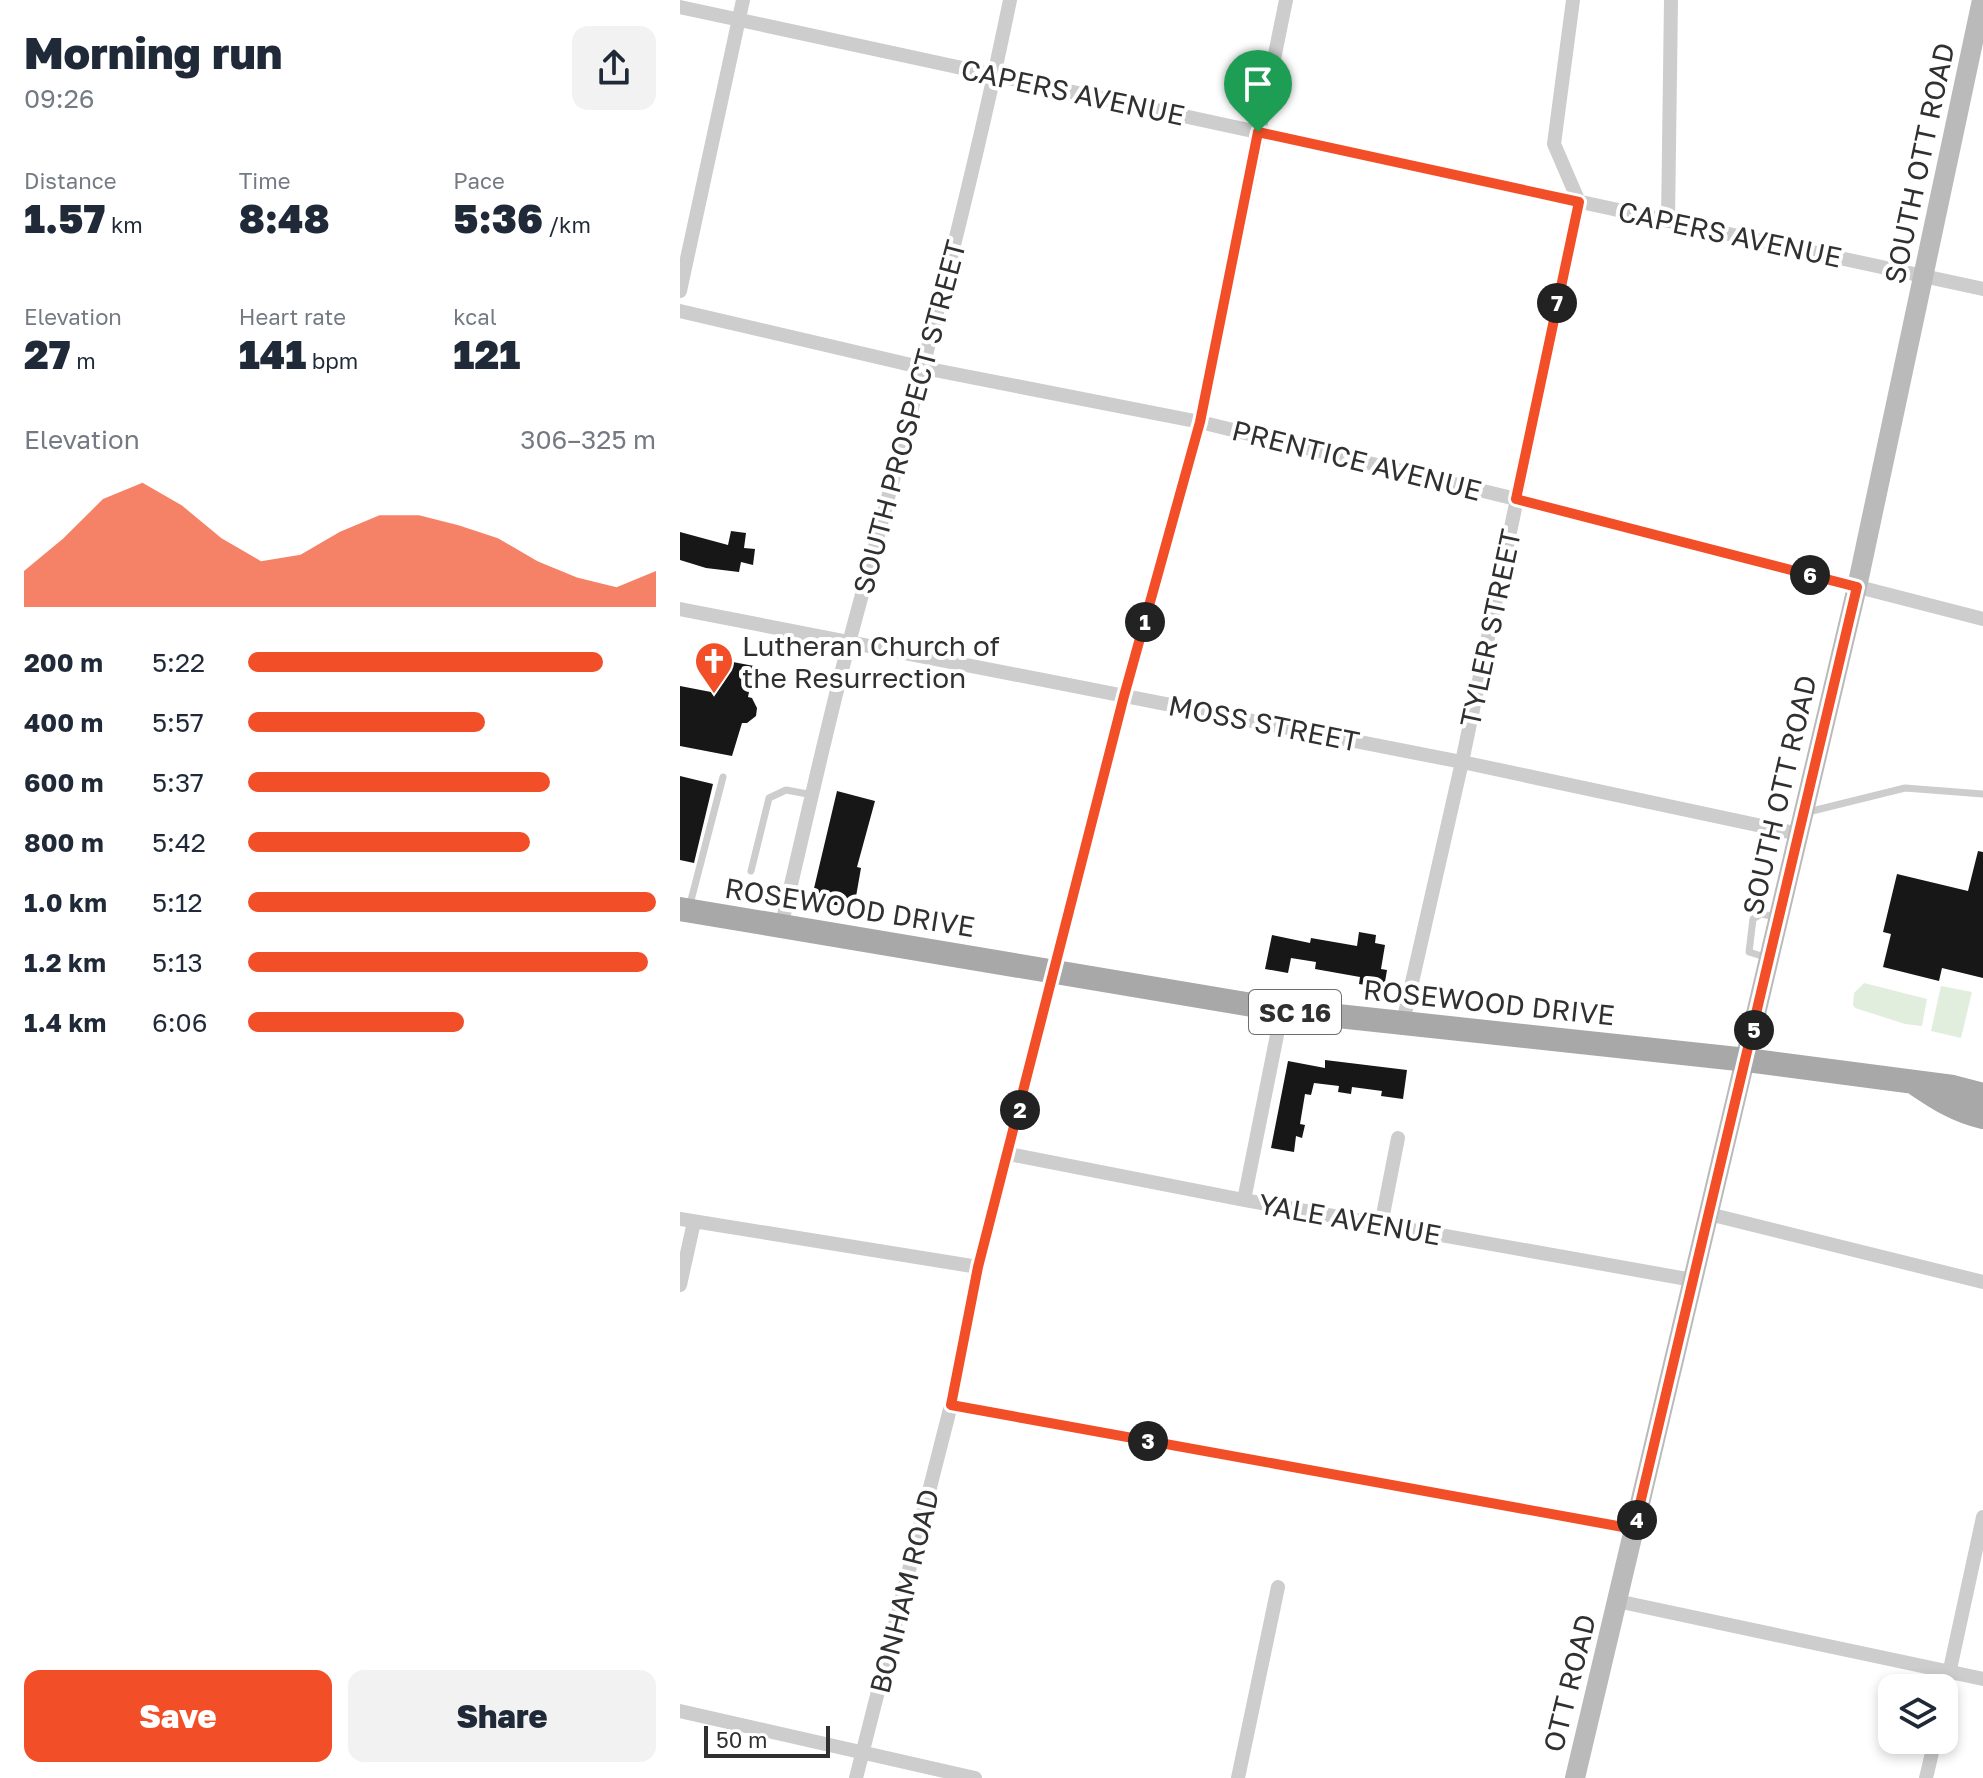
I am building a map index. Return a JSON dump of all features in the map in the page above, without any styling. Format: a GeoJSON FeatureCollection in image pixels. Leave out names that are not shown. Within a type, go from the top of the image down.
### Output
{"type":"FeatureCollection","features":[{"type":"Feature","properties":{"kind":"main road","name":"ROSEWOOD DRIVE"},"geometry":{"type":"LineString","coordinates":[[684,910],[1282,1010],[1747,1060],[1953,1087],[1983,1095]]}},
{"type":"Feature","properties":{"kind":"main road","name":"ROSEWOOD DRIVE"},"geometry":{"type":"LineString","coordinates":[[1914,1082],[1944,1103],[1983,1117]]}},
{"type":"Feature","properties":{"kind":"street"},"geometry":{"type":"LineString","coordinates":[[680,291],[743,0]]}},
{"type":"Feature","properties":{"kind":"street","name":"SOUTH PROSPECT STREET"},"geometry":{"type":"LineString","coordinates":[[781,927],[849,642],[924,368],[995,75],[1010,0]]}},
{"type":"Feature","properties":{"kind":"street","name":"BONHAM ROAD"},"geometry":{"type":"LineString","coordinates":[[856,1778],[951,1405],[978,1267],[1124,696],[1200,422],[1286,0]]}},
{"type":"Feature","properties":{"kind":"street"},"geometry":{"type":"LineString","coordinates":[[1573,0],[1554,144],[1579,202]]}},
{"type":"Feature","properties":{"kind":"street"},"geometry":{"type":"LineString","coordinates":[[1668,221],[1671,0]]}},
{"type":"Feature","properties":{"kind":"street","name":"SOUTH OTT ROAD"},"geometry":{"type":"LineString","coordinates":[[1617,1601],[1857,587],[1982,0]]}},
{"type":"Feature","properties":{"kind":"street","name":"CAPERS AVENUE"},"geometry":{"type":"LineString","coordinates":[[680,7],[1983,289]]}},
{"type":"Feature","properties":{"kind":"street","name":"TYLER STREET"},"geometry":{"type":"LineString","coordinates":[[1403,1022],[1462,762],[1579,202]]}},
{"type":"Feature","properties":{"kind":"street","name":"PRENTICE AVENUE"},"geometry":{"type":"LineString","coordinates":[[680,311],[924,368],[1200,422],[1516,499],[1983,619]]}},
{"type":"Feature","properties":{"kind":"street","name":"MOSS STREET"},"geometry":{"type":"LineString","coordinates":[[680,609],[1462,762],[1799,834]]}},
{"type":"Feature","properties":{"kind":"street"},"geometry":{"type":"LineString","coordinates":[[1244,1200],[1282,1010]]}},
{"type":"Feature","properties":{"kind":"street"},"geometry":{"type":"LineString","coordinates":[[1381,1225],[1398,1138]]}},
{"type":"Feature","properties":{"kind":"street","name":"YALE AVENUE"},"geometry":{"type":"LineString","coordinates":[[1009,1154],[1244,1200],[1693,1280]]}},
{"type":"Feature","properties":{"kind":"street"},"geometry":{"type":"LineString","coordinates":[[1709,1214],[1983,1282]]}},
{"type":"Feature","properties":{"kind":"street"},"geometry":{"type":"LineString","coordinates":[[680,1285],[687,1220],[978,1267]]}},
{"type":"Feature","properties":{"kind":"street"},"geometry":{"type":"LineString","coordinates":[[951,1405],[1634,1529]]}},
{"type":"Feature","properties":{"kind":"street"},"geometry":{"type":"LineString","coordinates":[[1949,1672],[1983,1517]]}},
{"type":"Feature","properties":{"kind":"street"},"geometry":{"type":"LineString","coordinates":[[1238,1778],[1278,1587]]}},
{"type":"Feature","properties":{"kind":"street"},"geometry":{"type":"LineString","coordinates":[[1617,1601],[1983,1679]]}},
{"type":"Feature","properties":{"kind":"street","name":"OTT ROAD"},"geometry":{"type":"LineString","coordinates":[[1575,1778],[1617,1601]]}},
{"type":"Feature","properties":{"kind":"street"},"geometry":{"type":"LineString","coordinates":[[680,1711],[975,1778]]}},
{"type":"Feature","properties":{"kind":"street"},"geometry":{"type":"LineString","coordinates":[[1926,1778],[1932,1754]]}},
{"type":"Feature","properties":{"kind":"lane"},"geometry":{"type":"LineString","coordinates":[[684,910],[723,777]]}},
{"type":"Feature","properties":{"kind":"lane"},"geometry":{"type":"LineString","coordinates":[[1804,813],[1905,788],[1983,794]]}},
{"type":"Feature","properties":{"kind":"lane"},"geometry":{"type":"LineString","coordinates":[[751,871],[769,798],[786,790],[813,795]]}},
{"type":"Feature","properties":{"kind":"green space"},"geometry":{"type":"Polygon","coordinates":[[[1864,983],[1927,999],[1922,1026],[1905,1024],[1855,1008],[1854,993],[1864,983]]]}},
{"type":"Feature","properties":{"kind":"green space"},"geometry":{"type":"Polygon","coordinates":[[[1941,986],[1972,992],[1961,1038],[1931,1031],[1941,986]]]}},
{"type":"Feature","properties":{"kind":"building"},"geometry":{"type":"Polygon","coordinates":[[[731,531],[746,533],[744,548],[755,549],[753,565],[741,562],[739,572],[706,568],[680,560],[680,532],[728,545],[731,531]]]}},
{"type":"Feature","properties":{"kind":"building"},"geometry":{"type":"Polygon","coordinates":[[[717,659],[754,666],[748,697],[752,698],[757,708],[756,716],[742,723],[732,756],[680,746],[680,686],[711,692],[717,659]]]}},
{"type":"Feature","properties":{"kind":"building"},"geometry":{"type":"Polygon","coordinates":[[[680,776],[713,784],[694,863],[680,860],[680,776]]]}},
{"type":"Feature","properties":{"kind":"building"},"geometry":{"type":"Polygon","coordinates":[[[837,791],[875,801],[857,867],[861,868],[854,908],[811,901],[837,791]]]}},
{"type":"Feature","properties":{"kind":"building"},"geometry":{"type":"Polygon","coordinates":[[[1978,851],[1983,852],[1983,978],[1942,968],[1939,981],[1883,967],[1891,934],[1883,932],[1897,874],[1968,891],[1978,851]]]}},
{"type":"Feature","properties":{"kind":"building"},"geometry":{"type":"Polygon","coordinates":[[[1359,932],[1376,935],[1375,943],[1385,945],[1381,969],[1387,970],[1384,988],[1359,984],[1360,977],[1315,969],[1316,962],[1291,958],[1288,973],[1265,969],[1272,935],[1310,943],[1311,938],[1357,946],[1359,932]]]}},
{"type":"Feature","properties":{"kind":"building"},"geometry":{"type":"Polygon","coordinates":[[[1325,1060],[1407,1070],[1403,1099],[1381,1096],[1382,1091],[1352,1087],[1351,1094],[1338,1092],[1339,1086],[1314,1083],[1311,1095],[1305,1094],[1300,1124],[1305,1125],[1302,1138],[1296,1136],[1294,1152],[1271,1148],[1288,1061],[1325,1068],[1325,1060]]]}},
{"type":"Feature","properties":{"kind":"place","name":"Lutheran Church of the Resurrection"},"geometry":{"type":"Point","coordinates":[714,695]}},
{"type":"Feature","properties":{"kind":"route"},"geometry":{"type":"LineString","coordinates":[[1258,132],[1579,202],[1516,499],[1857,587],[1634,1529],[951,1405],[978,1267],[1124,696],[1200,422],[1258,132]]}}]}
